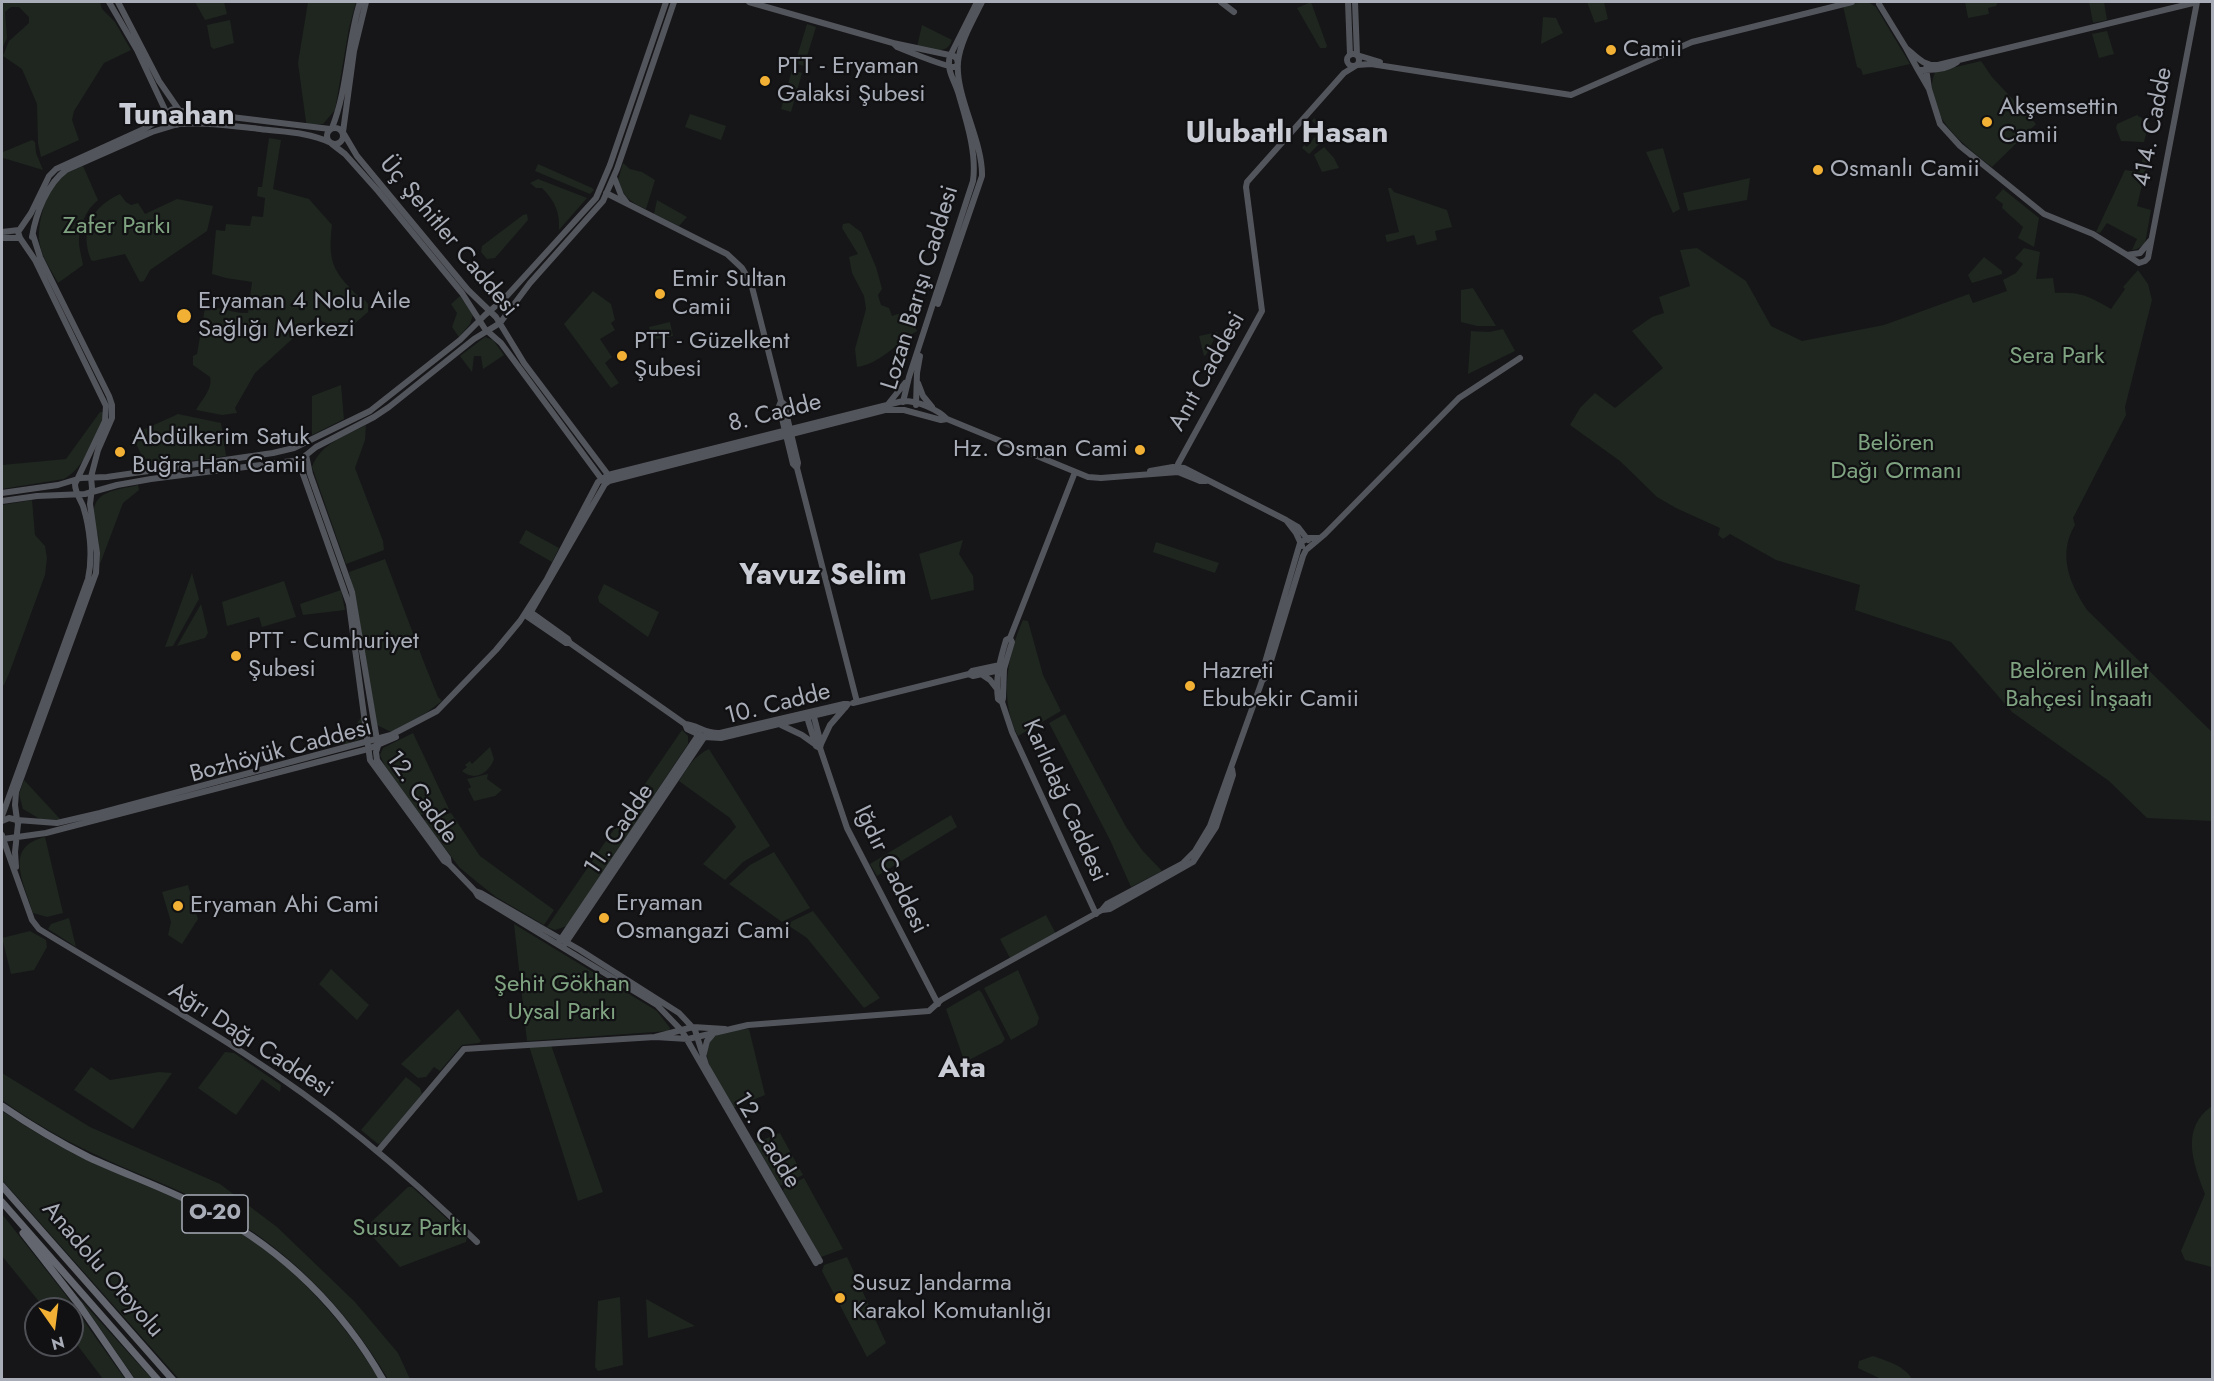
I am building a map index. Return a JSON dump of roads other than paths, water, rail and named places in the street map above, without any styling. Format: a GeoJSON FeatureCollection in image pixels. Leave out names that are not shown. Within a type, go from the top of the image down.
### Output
{"type":"FeatureCollection","features":[{"type":"Feature","properties":{"kind":"highway","name":"O-20"},"geometry":{"type":"LineString","coordinates":[[2,1106],[60,1143],[177,1195],[221,1217],[253,1237],[294,1269],[327,1302],[366,1351],[383,1380]]}},
{"type":"Feature","properties":{"kind":"highway","name":"Anadolu Otoyolu"},"geometry":{"type":"LineString","coordinates":[[2,1186],[173,1380]]}},
{"type":"Feature","properties":{"kind":"highway","name":"Anadolu Otoyolu"},"geometry":{"type":"LineString","coordinates":[[2,1202],[158,1380]]}},
{"type":"Feature","properties":{"kind":"highway"},"geometry":{"type":"LineString","coordinates":[[2,1209],[58,1277],[131,1380]]}},
{"type":"Feature","properties":{"kind":"main road"},"geometry":{"type":"LineString","coordinates":[[110,2],[137,50],[170,123],[178,124],[183,119],[181,110],[159,81],[118,2]]}},
{"type":"Feature","properties":{"kind":"main road"},"geometry":{"type":"LineString","coordinates":[[360,2],[346,59],[339,107],[327,135],[330,143],[342,142],[354,51],[366,2]]}},
{"type":"Feature","properties":{"kind":"main road"},"geometry":{"type":"LineString","coordinates":[[604,192],[666,2]]}},
{"type":"Feature","properties":{"kind":"main road"},"geometry":{"type":"LineString","coordinates":[[2,501],[37,496],[91,493],[141,480],[297,460],[374,417],[500,322],[600,199],[614,177],[674,2]]}},
{"type":"Feature","properties":{"kind":"main road"},"geometry":{"type":"LineString","coordinates":[[750,2],[892,43],[956,57],[958,62],[955,67],[948,67],[892,43]]}},
{"type":"Feature","properties":{"kind":"main road"},"geometry":{"type":"LineString","coordinates":[[948,67],[950,56],[977,2]]}},
{"type":"Feature","properties":{"kind":"main road","name":"Lozan Barışı Caddesi"},"geometry":{"type":"LineString","coordinates":[[904,410],[903,401],[909,377],[978,170],[958,62],[963,44],[982,2]]}},
{"type":"Feature","properties":{"kind":"main road"},"geometry":{"type":"LineString","coordinates":[[1221,2],[1234,12]]}},
{"type":"Feature","properties":{"kind":"main road"},"geometry":{"type":"LineString","coordinates":[[1344,73],[1352,57],[1348,2]]}},
{"type":"Feature","properties":{"kind":"main road"},"geometry":{"type":"LineString","coordinates":[[1355,2],[1351,65],[1371,64],[1572,93],[1692,42],[1852,2]]}},
{"type":"Feature","properties":{"kind":"main road"},"geometry":{"type":"LineString","coordinates":[[1352,57],[1572,93],[1692,39],[1840,2]]}},
{"type":"Feature","properties":{"kind":"main road"},"geometry":{"type":"LineString","coordinates":[[1877,2],[1916,62],[1927,70],[1929,90]]}},
{"type":"Feature","properties":{"kind":"main road"},"geometry":{"type":"LineString","coordinates":[[1916,62],[1934,66],[1957,62],[2197,2]]}},
{"type":"Feature","properties":{"kind":"main road","name":"414. Cadde"},"geometry":{"type":"LineString","coordinates":[[2127,255],[2139,263],[2147,259],[2197,2]]}},
{"type":"Feature","properties":{"kind":"main road"},"geometry":{"type":"LineString","coordinates":[[1916,62],[1929,90],[1941,127],[1960,146],[2041,212],[2093,234],[2127,255],[2140,253],[2150,241]]}},
{"type":"Feature","properties":{"kind":"main road"},"geometry":{"type":"LineString","coordinates":[[1918,70],[1954,65],[1957,62]]}},
{"type":"Feature","properties":{"kind":"main road"},"geometry":{"type":"LineString","coordinates":[[1344,73],[1357,64]]}},
{"type":"Feature","properties":{"kind":"main road","name":"Lozan Barışı Caddesi"},"geometry":{"type":"LineString","coordinates":[[914,412],[921,352],[981,179],[958,92],[948,67]]}},
{"type":"Feature","properties":{"kind":"main road","name":"Anıt Caddesi"},"geometry":{"type":"LineString","coordinates":[[1178,469],[1262,311],[1247,182],[1344,73]]}},
{"type":"Feature","properties":{"kind":"main road"},"geometry":{"type":"LineString","coordinates":[[2,816],[90,571],[91,552],[84,508],[75,486],[105,422],[106,406],[35,260],[21,239],[20,229],[31,213],[49,176],[56,170],[146,128],[167,115],[172,109],[331,129],[339,128],[343,133]]}},
{"type":"Feature","properties":{"kind":"main road","name":"Üç Şehitler Caddesi"},"geometry":{"type":"LineString","coordinates":[[33,234],[42,205],[57,176],[152,132],[178,124],[205,123],[291,133],[314,137],[330,143],[345,154],[378,191],[462,292],[479,321],[501,344],[606,479]]}},
{"type":"Feature","properties":{"kind":"main road","name":"Üç Şehitler Caddesi"},"geometry":{"type":"LineString","coordinates":[[343,133],[357,156],[468,290],[500,322],[525,363],[606,479]]}},
{"type":"Feature","properties":{"kind":"main road"},"geometry":{"type":"LineString","coordinates":[[614,177],[621,195],[629,206]]}},
{"type":"Feature","properties":{"kind":"main road","name":"Lozan Barışı Caddesi"},"geometry":{"type":"LineString","coordinates":[[974,177],[981,179]]}},
{"type":"Feature","properties":{"kind":"main road"},"geometry":{"type":"LineString","coordinates":[[604,192],[732,257],[745,271],[751,283],[781,401],[784,404],[793,464],[797,468],[857,702]]}},
{"type":"Feature","properties":{"kind":"main road"},"geometry":{"type":"LineString","coordinates":[[2,493],[77,479],[107,477],[280,452],[296,447],[370,411],[460,340],[504,299],[600,199]]}},
{"type":"Feature","properties":{"kind":"main road"},"geometry":{"type":"LineString","coordinates":[[600,199],[629,206]]}},
{"type":"Feature","properties":{"kind":"main road"},"geometry":{"type":"LineString","coordinates":[[2,232],[29,227],[33,234],[28,240],[2,238]]}},
{"type":"Feature","properties":{"kind":"main road","name":"Ağrı Dağı Caddesi"},"geometry":{"type":"LineString","coordinates":[[16,871],[18,828],[16,792],[96,573],[97,558],[90,504],[92,477],[98,450],[112,418],[112,405],[40,257],[33,234]]}},
{"type":"Feature","properties":{"kind":"main road"},"geometry":{"type":"LineString","coordinates":[[378,1151],[464,1049],[655,1037],[685,1039],[748,1025],[929,1011],[974,981],[1099,912],[1107,904],[1182,864],[1198,852],[1209,830],[1262,681],[1261,676],[1309,548],[1459,398],[1520,358]]}},
{"type":"Feature","properties":{"kind":"main road"},"geometry":{"type":"LineString","coordinates":[[883,406],[895,396],[909,377]]}},
{"type":"Feature","properties":{"kind":"main road"},"geometry":{"type":"LineString","coordinates":[[917,378],[923,396],[937,412]]}},
{"type":"Feature","properties":{"kind":"main road","name":"8. Cadde"},"geometry":{"type":"LineString","coordinates":[[606,479],[903,401],[916,402],[947,419],[1088,477],[1101,478],[1178,469]]}},
{"type":"Feature","properties":{"kind":"main road","name":"8. Cadde"},"geometry":{"type":"LineString","coordinates":[[788,432],[885,410],[904,410],[941,420],[947,419]]}},
{"type":"Feature","properties":{"kind":"main road"},"geometry":{"type":"LineString","coordinates":[[296,447],[304,448],[305,454]]}},
{"type":"Feature","properties":{"kind":"main road"},"geometry":{"type":"LineString","coordinates":[[296,447],[292,454],[297,460]]}},
{"type":"Feature","properties":{"kind":"main road","name":"12. Cadde"},"geometry":{"type":"LineString","coordinates":[[305,454],[352,592],[378,742],[376,752],[378,763],[448,858],[449,864]]}},
{"type":"Feature","properties":{"kind":"main road","name":"12. Cadde"},"geometry":{"type":"LineString","coordinates":[[297,460],[349,604],[368,732],[368,749],[373,766],[444,861],[476,891],[478,896],[562,943],[657,1005],[682,1031],[818,1262],[703,1058],[693,1027],[672,1008],[580,950],[562,943],[547,931],[476,891]]}},
{"type":"Feature","properties":{"kind":"main road"},"geometry":{"type":"LineString","coordinates":[[1178,469],[1298,527],[1308,538],[1309,548]]}},
{"type":"Feature","properties":{"kind":"main road","name":"Karlıdağ Caddesi"},"geometry":{"type":"LineString","coordinates":[[1076,472],[1010,638],[1012,642],[1001,667],[997,689],[998,699],[1002,702],[1012,732],[1099,912]]}},
{"type":"Feature","properties":{"kind":"main road","name":"Bozhöyük Caddesi"},"geometry":{"type":"LineString","coordinates":[[2,821],[9,819],[57,823],[367,741],[378,742],[432,718],[449,706],[496,655],[528,614],[606,479]]}},
{"type":"Feature","properties":{"kind":"main road"},"geometry":{"type":"LineString","coordinates":[[1279,626],[1300,543],[1286,520]]}},
{"type":"Feature","properties":{"kind":"main road"},"geometry":{"type":"LineString","coordinates":[[1300,543],[1308,538],[1320,538]]}},
{"type":"Feature","properties":{"kind":"main road"},"geometry":{"type":"LineString","coordinates":[[1300,543],[1309,548]]}},
{"type":"Feature","properties":{"kind":"main road","name":"10. Cadde"},"geometry":{"type":"LineString","coordinates":[[528,614],[566,643],[570,643],[685,724],[689,724],[703,734],[728,737],[810,715]]}},
{"type":"Feature","properties":{"kind":"main road","name":"Karlıdağ Caddesi"},"geometry":{"type":"LineString","coordinates":[[1001,667],[1004,698],[1002,702]]}},
{"type":"Feature","properties":{"kind":"main road","name":"10. Cadde"},"geometry":{"type":"LineString","coordinates":[[969,674],[973,676],[1001,667]]}},
{"type":"Feature","properties":{"kind":"main road","name":"10. Cadde"},"geometry":{"type":"LineString","coordinates":[[703,734],[720,734],[810,715],[969,674],[972,671],[1001,667]]}},
{"type":"Feature","properties":{"kind":"main road"},"geometry":{"type":"LineString","coordinates":[[980,674],[990,680],[997,689]]}},
{"type":"Feature","properties":{"kind":"main road"},"geometry":{"type":"LineString","coordinates":[[780,724],[819,746],[830,725],[847,706]]}},
{"type":"Feature","properties":{"kind":"main road","name":"Iğdır Caddesi"},"geometry":{"type":"LineString","coordinates":[[810,715],[847,828],[938,1004]]}},
{"type":"Feature","properties":{"kind":"main road"},"geometry":{"type":"LineString","coordinates":[[375,725],[382,732],[391,735]]}},
{"type":"Feature","properties":{"kind":"main road","name":"Bozhöyük Caddesi"},"geometry":{"type":"LineString","coordinates":[[2,838],[46,833],[361,751],[412,727]]}},
{"type":"Feature","properties":{"kind":"main road","name":"11. Cadde"},"geometry":{"type":"LineString","coordinates":[[562,943],[703,734]]}},
{"type":"Feature","properties":{"kind":"main road"},"geometry":{"type":"LineString","coordinates":[[361,751],[373,766]]}},
{"type":"Feature","properties":{"kind":"main road","name":"Ağrı Dağı Caddesi"},"geometry":{"type":"LineString","coordinates":[[2,838],[16,871],[32,920],[39,929],[245,1054],[378,1151],[440,1205],[477,1242]]}},
{"type":"Feature","properties":{"kind":"main road"},"geometry":{"type":"LineString","coordinates":[[547,931],[558,932],[571,929],[580,950]]}},
{"type":"Feature","properties":{"kind":"main road"},"geometry":{"type":"LineString","coordinates":[[655,1037],[693,1027],[724,1027],[726,1029]]}},
{"type":"Feature","properties":{"kind":"main road"},"geometry":{"type":"LineString","coordinates":[[703,1058],[707,1041],[714,1033]]}},
{"type":"Feature","properties":{"kind":"place","name":"Camii"},"geometry":{"type":"Point","coordinates":[1611,50]}},
{"type":"Feature","properties":{"kind":"place","name":"PTT - Eryaman Galaksi Şubesi"},"geometry":{"type":"Point","coordinates":[765,81]}},
{"type":"Feature","properties":{"kind":"place","name":"Akşemsettin Camii"},"geometry":{"type":"Point","coordinates":[1987,122]}},
{"type":"Feature","properties":{"kind":"place","name":"Osmanlı Camii"},"geometry":{"type":"Point","coordinates":[1818,170]}},
{"type":"Feature","properties":{"kind":"place","name":"Emir Sultan Camii"},"geometry":{"type":"Point","coordinates":[660,294]}},
{"type":"Feature","properties":{"kind":"place","name":"Eryaman 4 Nolu Aile Sağlığı Merkezi"},"geometry":{"type":"Point","coordinates":[184,316]}},
{"type":"Feature","properties":{"kind":"place","name":"PTT - Güzelkent Şubesi"},"geometry":{"type":"Point","coordinates":[622,356]}},
{"type":"Feature","properties":{"kind":"place","name":"Hz. Osman Cami"},"geometry":{"type":"Point","coordinates":[1140,450]}},
{"type":"Feature","properties":{"kind":"place","name":"Abdülkerim Satuk Buğra Han Camii"},"geometry":{"type":"Point","coordinates":[120,452]}},
{"type":"Feature","properties":{"kind":"place","name":"PTT - Cumhuriyet Şubesi"},"geometry":{"type":"Point","coordinates":[236,656]}},
{"type":"Feature","properties":{"kind":"place","name":"Hazreti Ebubekir Camii"},"geometry":{"type":"Point","coordinates":[1190,686]}},
{"type":"Feature","properties":{"kind":"place","name":"Eryaman Ahi Cami"},"geometry":{"type":"Point","coordinates":[178,906]}},
{"type":"Feature","properties":{"kind":"place","name":"Eryaman Osmangazi Cami"},"geometry":{"type":"Point","coordinates":[604,918]}},
{"type":"Feature","properties":{"kind":"place","name":"Susuz Jandarma Karakol Komutanlığı"},"geometry":{"type":"Point","coordinates":[840,1298]}},
{"type":"Feature","properties":{"kind":"district","name":"Tunahan"},"geometry":{"type":"Point","coordinates":[177,117]}},
{"type":"Feature","properties":{"kind":"district","name":"Ulubatlı Hasan"},"geometry":{"type":"Point","coordinates":[1287,135]}},
{"type":"Feature","properties":{"kind":"district","name":"Yavuz Selim"},"geometry":{"type":"Point","coordinates":[823,577]}},
{"type":"Feature","properties":{"kind":"district","name":"Ata"},"geometry":{"type":"Point","coordinates":[962,1070]}},
{"type":"Feature","properties":{"kind":"park label","name":"Zafer Parkı"},"geometry":{"type":"Point","coordinates":[117,227]}},
{"type":"Feature","properties":{"kind":"park label","name":"Sera Park"},"geometry":{"type":"Point","coordinates":[2057,357]}},
{"type":"Feature","properties":{"kind":"park label","name":"Belören Dağı Ormanı"},"geometry":{"type":"Point","coordinates":[1896,458]}},
{"type":"Feature","properties":{"kind":"park label","name":"Belören Millet Bahçesi İnşaatı"},"geometry":{"type":"Point","coordinates":[2079,686]}},
{"type":"Feature","properties":{"kind":"park label","name":"Şehit Gökhan Uysal Parkı"},"geometry":{"type":"Point","coordinates":[562,999]}},
{"type":"Feature","properties":{"kind":"park label","name":"Susuz Parkı"},"geometry":{"type":"Point","coordinates":[410,1229]}}]}
